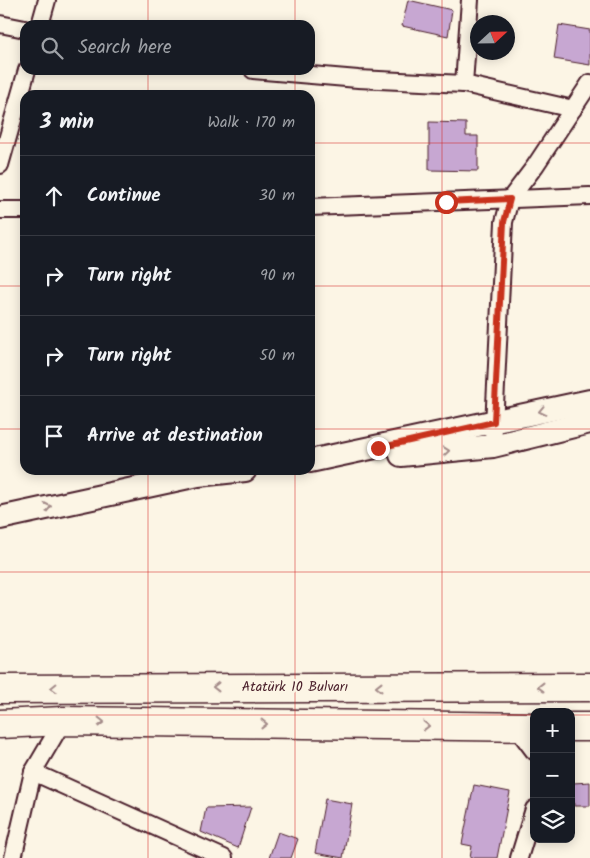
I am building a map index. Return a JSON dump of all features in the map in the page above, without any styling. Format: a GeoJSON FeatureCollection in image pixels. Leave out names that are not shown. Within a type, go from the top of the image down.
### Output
{"type":"FeatureCollection","features":[{"type":"Feature","properties":{"kind":"highway","name":"Atatürk 10 Bulvarı"},"geometry":{"type":"LineString","coordinates":[[0,689],[590,686]]}},
{"type":"Feature","properties":{"kind":"highway"},"geometry":{"type":"LineString","coordinates":[[0,724],[63,721],[525,727]]}},
{"type":"Feature","properties":{"kind":"highway"},"geometry":{"type":"LineString","coordinates":[[575,727],[590,727]]}},
{"type":"Feature","properties":{"kind":"street"},"geometry":{"type":"LineString","coordinates":[[41,20],[47,0]]}},
{"type":"Feature","properties":{"kind":"street"},"geometry":{"type":"LineString","coordinates":[[464,84],[470,0]]}},
{"type":"Feature","properties":{"kind":"street"},"geometry":{"type":"LineString","coordinates":[[0,24],[20,28]]}},
{"type":"Feature","properties":{"kind":"street"},"geometry":{"type":"LineString","coordinates":[[21,90],[26,75]]}},
{"type":"Feature","properties":{"kind":"street"},"geometry":{"type":"LineString","coordinates":[[311,75],[464,84],[572,109]]}},
{"type":"Feature","properties":{"kind":"street"},"geometry":{"type":"LineString","coordinates":[[493,446],[504,222],[510,199],[535,166],[590,83]]}},
{"type":"Feature","properties":{"kind":"street"},"geometry":{"type":"LineString","coordinates":[[0,164],[20,94]]}},
{"type":"Feature","properties":{"kind":"street"},"geometry":{"type":"LineString","coordinates":[[315,207],[590,196]]}},
{"type":"Feature","properties":{"kind":"street"},"geometry":{"type":"LineString","coordinates":[[0,210],[20,210]]}},
{"type":"Feature","properties":{"kind":"street"},"geometry":{"type":"LineString","coordinates":[[315,461],[590,401]]}},
{"type":"Feature","properties":{"kind":"street"},"geometry":{"type":"LineString","coordinates":[[315,462],[493,446],[590,422]]}},
{"type":"Feature","properties":{"kind":"street"},"geometry":{"type":"LineString","coordinates":[[0,518],[185,475]]}},
{"type":"Feature","properties":{"kind":"street"},"geometry":{"type":"LineString","coordinates":[[13,858],[33,772],[63,721]]}},
{"type":"Feature","properties":{"kind":"street"},"geometry":{"type":"LineString","coordinates":[[525,727],[530,741]]}},
{"type":"Feature","properties":{"kind":"street"},"geometry":{"type":"LineString","coordinates":[[33,772],[224,858]]}},
{"type":"Feature","properties":{"kind":"street"},"geometry":{"type":"LineString","coordinates":[[518,858],[530,822]]}},
{"type":"Feature","properties":{"kind":"building"},"geometry":{"type":"Polygon","coordinates":[[[408,0],[452,10],[448,36],[402,26],[408,0]]]}},
{"type":"Feature","properties":{"kind":"building"},"geometry":{"type":"Polygon","coordinates":[[[559,25],[590,30],[590,65],[554,59],[559,25]]]}},
{"type":"Feature","properties":{"kind":"building"},"geometry":{"type":"Polygon","coordinates":[[[429,122],[466,123],[466,136],[478,136],[478,171],[429,170],[429,122]]]}},
{"type":"Feature","properties":{"kind":"building"},"geometry":{"type":"Polygon","coordinates":[[[590,782],[590,806],[575,806],[575,783],[590,782]]]}},
{"type":"Feature","properties":{"kind":"building"},"geometry":{"type":"Polygon","coordinates":[[[474,785],[510,792],[497,858],[470,858],[472,846],[462,844],[474,785]]]}},
{"type":"Feature","properties":{"kind":"building"},"geometry":{"type":"Polygon","coordinates":[[[325,799],[352,804],[343,858],[315,853],[325,799]]]}},
{"type":"Feature","properties":{"kind":"building"},"geometry":{"type":"Polygon","coordinates":[[[251,807],[238,848],[201,832],[206,808],[251,807]]]}},
{"type":"Feature","properties":{"kind":"building"},"geometry":{"type":"Polygon","coordinates":[[[278,832],[298,839],[291,858],[269,858],[278,832]]]}},
{"type":"Feature","properties":{"kind":"route"},"geometry":{"type":"LineString","coordinates":[[378,448],[494,422],[504,222],[510,199],[446,202]]}}]}
